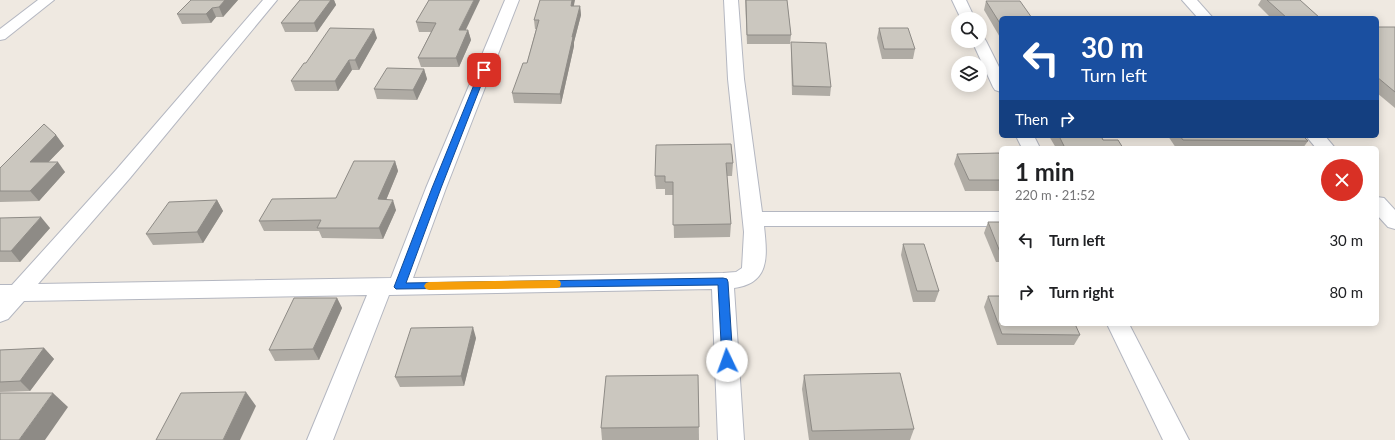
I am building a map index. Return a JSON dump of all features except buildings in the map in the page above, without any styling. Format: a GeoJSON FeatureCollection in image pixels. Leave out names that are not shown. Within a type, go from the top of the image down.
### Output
{"type":"FeatureCollection","features":[{"type":"Feature","properties":{"kind":"street"},"geometry":{"type":"LineString","coordinates":[[0,36],[47,0]]}},
{"type":"Feature","properties":{"kind":"street"},"geometry":{"type":"LineString","coordinates":[[0,313],[9,293],[123,174],[270,0]]}},
{"type":"Feature","properties":{"kind":"street"},"geometry":{"type":"LineString","coordinates":[[320,440],[436,188],[512,0]]}},
{"type":"Feature","properties":{"kind":"street"},"geometry":{"type":"LineString","coordinates":[[9,293],[723,282],[740,279],[752,272],[755,262],[753,219],[740,120],[731,0]]}},
{"type":"Feature","properties":{"kind":"street"},"geometry":{"type":"LineString","coordinates":[[959,0],[965,12]]}},
{"type":"Feature","properties":{"kind":"street"},"geometry":{"type":"LineString","coordinates":[[1189,0],[1204,16]]}},
{"type":"Feature","properties":{"kind":"street"},"geometry":{"type":"LineString","coordinates":[[982,48],[999,83]]}},
{"type":"Feature","properties":{"kind":"street"},"geometry":{"type":"LineString","coordinates":[[1317,138],[1324,146]]}},
{"type":"Feature","properties":{"kind":"street"},"geometry":{"type":"LineString","coordinates":[[1379,205],[1395,222]]}},
{"type":"Feature","properties":{"kind":"street"},"geometry":{"type":"LineString","coordinates":[[753,219],[999,220]]}},
{"type":"Feature","properties":{"kind":"street"},"geometry":{"type":"LineString","coordinates":[[1379,221],[1395,222]]}},
{"type":"Feature","properties":{"kind":"street"},"geometry":{"type":"LineString","coordinates":[[723,282],[731,440]]}},
{"type":"Feature","properties":{"kind":"street"},"geometry":{"type":"LineString","coordinates":[[1119,326],[1176,440]]}},
{"type":"Feature","properties":{"kind":"slow traffic"},"geometry":{"type":"LineString","coordinates":[[429,286],[557,284]]}},
{"type":"Feature","properties":{"kind":"route"},"geometry":{"type":"LineString","coordinates":[[484,70],[436,188],[399,287],[723,282],[727,361]]}}]}
